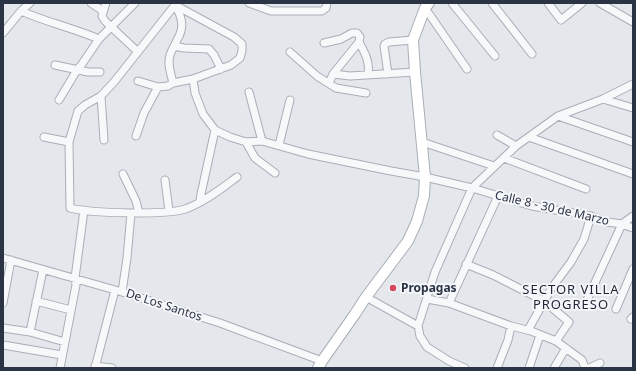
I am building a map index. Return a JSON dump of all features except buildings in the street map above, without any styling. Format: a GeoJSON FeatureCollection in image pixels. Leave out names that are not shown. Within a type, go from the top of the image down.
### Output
{"type":"FeatureCollection","features":[{"type":"Feature","properties":{"kind":"main road"},"geometry":{"type":"LineString","coordinates":[[320,365],[366,297],[408,242],[417,220],[424,196],[425,177],[413,40],[416,28],[427,5]]}},
{"type":"Feature","properties":{"kind":"street"},"geometry":{"type":"LineString","coordinates":[[3,33],[21,11],[30,3]]}},
{"type":"Feature","properties":{"kind":"street"},"geometry":{"type":"LineString","coordinates":[[91,3],[103,11]]}},
{"type":"Feature","properties":{"kind":"street"},"geometry":{"type":"LineString","coordinates":[[106,3],[102,16],[110,27],[138,52]]}},
{"type":"Feature","properties":{"kind":"street"},"geometry":{"type":"LineString","coordinates":[[59,100],[99,38],[135,3]]}},
{"type":"Feature","properties":{"kind":"street"},"geometry":{"type":"LineString","coordinates":[[249,3],[271,11],[322,11],[326,8],[327,3]]}},
{"type":"Feature","properties":{"kind":"street"},"geometry":{"type":"LineString","coordinates":[[452,3],[495,56]]}},
{"type":"Feature","properties":{"kind":"street"},"geometry":{"type":"LineString","coordinates":[[492,3],[532,54]]}},
{"type":"Feature","properties":{"kind":"street"},"geometry":{"type":"LineString","coordinates":[[548,3],[561,20],[582,3]]}},
{"type":"Feature","properties":{"kind":"street"},"geometry":{"type":"LineString","coordinates":[[600,3],[633,22]]}},
{"type":"Feature","properties":{"kind":"street"},"geometry":{"type":"LineString","coordinates":[[173,83],[169,69],[170,56],[182,30],[182,17],[174,4]]}},
{"type":"Feature","properties":{"kind":"street"},"geometry":{"type":"LineString","coordinates":[[174,4],[114,82],[101,96],[78,110],[68,142],[70,208],[131,213],[187,209],[237,177]]}},
{"type":"Feature","properties":{"kind":"street"},"geometry":{"type":"LineString","coordinates":[[138,81],[158,87],[168,86],[173,83],[192,79],[221,69],[231,65],[240,58],[242,44],[234,37],[174,4]]}},
{"type":"Feature","properties":{"kind":"street"},"geometry":{"type":"LineString","coordinates":[[427,5],[467,69]]}},
{"type":"Feature","properties":{"kind":"street"},"geometry":{"type":"LineString","coordinates":[[21,11],[99,38]]}},
{"type":"Feature","properties":{"kind":"street"},"geometry":{"type":"LineString","coordinates":[[324,43],[341,39],[352,33],[357,33],[360,37],[329,83]]}},
{"type":"Feature","properties":{"kind":"street"},"geometry":{"type":"LineString","coordinates":[[388,74],[385,44],[389,42],[413,40]]}},
{"type":"Feature","properties":{"kind":"street"},"geometry":{"type":"LineString","coordinates":[[358,42],[366,55],[369,68],[368,74]]}},
{"type":"Feature","properties":{"kind":"street"},"geometry":{"type":"LineString","coordinates":[[174,46],[209,49],[214,55],[221,69]]}},
{"type":"Feature","properties":{"kind":"street"},"geometry":{"type":"LineString","coordinates":[[290,52],[317,76],[336,88],[366,93]]}},
{"type":"Feature","properties":{"kind":"street"},"geometry":{"type":"LineString","coordinates":[[55,65],[77,70],[100,72]]}},
{"type":"Feature","properties":{"kind":"street"},"geometry":{"type":"LineString","coordinates":[[334,74],[350,76],[415,72]]}},
{"type":"Feature","properties":{"kind":"street"},"geometry":{"type":"LineString","coordinates":[[192,79],[197,101],[203,114],[215,130],[246,142],[255,158],[275,173]]}},
{"type":"Feature","properties":{"kind":"street"},"geometry":{"type":"LineString","coordinates":[[465,368],[449,361],[427,347],[420,336],[418,326],[435,272],[472,188],[516,146],[558,116],[604,99],[633,84]]}},
{"type":"Feature","properties":{"kind":"street"},"geometry":{"type":"LineString","coordinates":[[136,136],[144,113],[158,87]]}},
{"type":"Feature","properties":{"kind":"street"},"geometry":{"type":"LineString","coordinates":[[249,92],[262,141]]}},
{"type":"Feature","properties":{"kind":"street"},"geometry":{"type":"LineString","coordinates":[[101,96],[104,140]]}},
{"type":"Feature","properties":{"kind":"street"},"geometry":{"type":"LineString","coordinates":[[604,99],[633,108]]}},
{"type":"Feature","properties":{"kind":"street"},"geometry":{"type":"LineString","coordinates":[[278,145],[290,100]]}},
{"type":"Feature","properties":{"kind":"street"},"geometry":{"type":"LineString","coordinates":[[558,116],[633,142]]}},
{"type":"Feature","properties":{"kind":"street"},"geometry":{"type":"LineString","coordinates":[[200,202],[215,130]]}},
{"type":"Feature","properties":{"kind":"street"},"geometry":{"type":"LineString","coordinates":[[497,135],[516,146]]}},
{"type":"Feature","properties":{"kind":"street"},"geometry":{"type":"LineString","coordinates":[[44,137],[68,142]]}},
{"type":"Feature","properties":{"kind":"street"},"geometry":{"type":"LineString","coordinates":[[529,137],[633,174]]}},
{"type":"Feature","properties":{"kind":"street","name":"Calle 8 - 30 de Marzo"},"geometry":{"type":"LineString","coordinates":[[246,142],[262,141],[308,154],[425,177],[472,188],[532,206],[591,216],[607,222],[622,224],[633,228]]}},
{"type":"Feature","properties":{"kind":"street"},"geometry":{"type":"LineString","coordinates":[[422,142],[494,166]]}},
{"type":"Feature","properties":{"kind":"street"},"geometry":{"type":"LineString","coordinates":[[504,158],[586,189]]}},
{"type":"Feature","properties":{"kind":"street"},"geometry":{"type":"LineString","coordinates":[[123,174],[136,201],[139,213]]}},
{"type":"Feature","properties":{"kind":"street"},"geometry":{"type":"LineString","coordinates":[[165,180],[169,211]]}},
{"type":"Feature","properties":{"kind":"street"},"geometry":{"type":"LineString","coordinates":[[449,304],[498,196]]}},
{"type":"Feature","properties":{"kind":"street"},"geometry":{"type":"LineString","coordinates":[[60,368],[76,285],[75,278],[84,210]]}},
{"type":"Feature","properties":{"kind":"street"},"geometry":{"type":"LineString","coordinates":[[112,368],[95,367],[119,291],[127,258],[131,213]]}},
{"type":"Feature","properties":{"kind":"street"},"geometry":{"type":"LineString","coordinates":[[528,330],[551,289],[584,239],[591,216]]}},
{"type":"Feature","properties":{"kind":"street"},"geometry":{"type":"LineString","coordinates":[[587,300],[622,224],[633,216]]}},
{"type":"Feature","properties":{"kind":"street","name":"De Los Santos"},"geometry":{"type":"LineString","coordinates":[[3,258],[119,291],[220,323],[320,365]]}},
{"type":"Feature","properties":{"kind":"street"},"geometry":{"type":"LineString","coordinates":[[3,299],[11,260]]}},
{"type":"Feature","properties":{"kind":"street"},"geometry":{"type":"LineString","coordinates":[[466,264],[493,275],[544,301],[569,322],[556,341]]}},
{"type":"Feature","properties":{"kind":"street"},"geometry":{"type":"LineString","coordinates":[[616,309],[633,269]]}},
{"type":"Feature","properties":{"kind":"street"},"geometry":{"type":"LineString","coordinates":[[30,332],[43,270]]}},
{"type":"Feature","properties":{"kind":"street"},"geometry":{"type":"LineString","coordinates":[[366,297],[418,326]]}},
{"type":"Feature","properties":{"kind":"street"},"geometry":{"type":"LineString","coordinates":[[427,299],[449,304],[511,326],[528,330],[556,341],[582,360],[585,368],[600,363]]}},
{"type":"Feature","properties":{"kind":"street"},"geometry":{"type":"LineString","coordinates":[[36,301],[71,310]]}},
{"type":"Feature","properties":{"kind":"street"},"geometry":{"type":"LineString","coordinates":[[497,368],[508,340],[511,326]]}},
{"type":"Feature","properties":{"kind":"street"},"geometry":{"type":"LineString","coordinates":[[3,328],[30,332],[65,342]]}},
{"type":"Feature","properties":{"kind":"street"},"geometry":{"type":"LineString","coordinates":[[529,368],[540,336]]}},
{"type":"Feature","properties":{"kind":"street"},"geometry":{"type":"LineString","coordinates":[[3,345],[62,355]]}},
{"type":"Feature","properties":{"kind":"street"},"geometry":{"type":"LineString","coordinates":[[554,368],[566,348]]}},
{"type":"Feature","properties":{"kind":"place","name":"Propagas"},"geometry":{"type":"Point","coordinates":[393,288]}},
{"type":"Feature","properties":{"kind":"district","name":"SECTOR VILLA PROGRESO"},"geometry":{"type":"Point","coordinates":[571,296]}}]}
